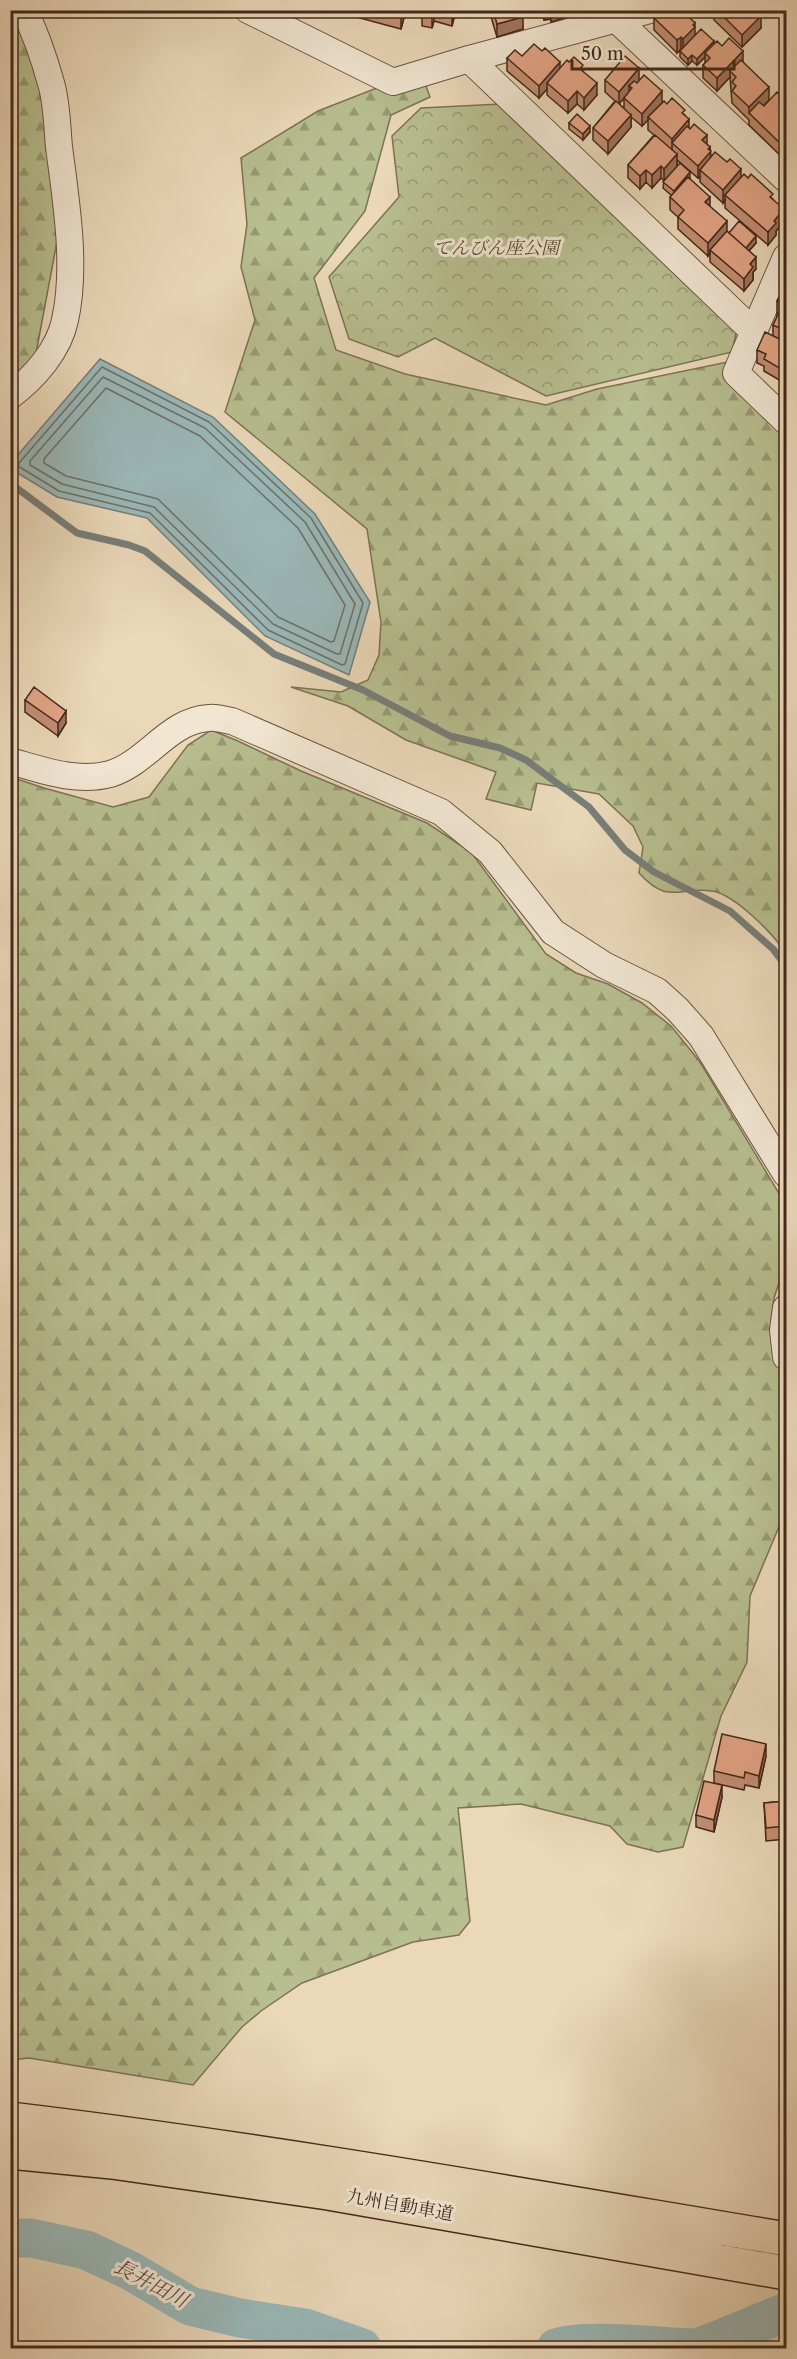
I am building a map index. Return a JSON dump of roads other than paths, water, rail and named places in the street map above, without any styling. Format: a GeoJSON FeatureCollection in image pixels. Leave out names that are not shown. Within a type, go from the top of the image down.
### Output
{"type":"FeatureCollection","features":[{"type":"Feature","properties":{"kind":"highway","name":"九州自動車道"},"geometry":{"type":"LineString","coordinates":[[10,2119],[119,2132],[332,2163],[786,2239]]}},
{"type":"Feature","properties":{"kind":"highway","name":"九州自動車道"},"geometry":{"type":"LineString","coordinates":[[10,2152],[112,2162],[328,2193],[779,2272]]}},
{"type":"Feature","properties":{"kind":"street"},"geometry":{"type":"LineString","coordinates":[[10,396],[39,370],[56,345],[65,321],[69,280],[68,218],[52,86],[36,35],[24,10]]}},
{"type":"Feature","properties":{"kind":"street"},"geometry":{"type":"LineString","coordinates":[[248,10],[393,82],[650,10]]}},
{"type":"Feature","properties":{"kind":"street"},"geometry":{"type":"LineString","coordinates":[[617,20],[786,179]]}},
{"type":"Feature","properties":{"kind":"street"},"geometry":{"type":"LineString","coordinates":[[469,59],[754,332]]}},
{"type":"Feature","properties":{"kind":"street"},"geometry":{"type":"LineString","coordinates":[[786,257],[736,373],[786,421]]}},
{"type":"Feature","properties":{"kind":"street"},"geometry":{"type":"LineString","coordinates":[[10,761],[58,775],[110,774],[131,763],[188,722],[210,717],[232,721],[441,812],[490,852],[553,932],[604,965],[657,991],[678,1010],[700,1036],[786,1174]]}},
{"type":"Feature","properties":{"kind":"street"},"geometry":{"type":"LineString","coordinates":[[786,1308],[783,1330],[786,1357]]}},
{"type":"Feature","properties":{"kind":"water"},"geometry":{"type":"Polygon","coordinates":[[[100,359],[213,417],[315,514],[370,602],[349,675],[265,636],[147,518],[57,497],[11,469],[11,463],[100,359]]]}},
{"type":"Feature","properties":{"kind":"waterway"},"geometry":{"type":"LineString","coordinates":[[10,483],[77,533],[145,551],[274,654],[363,690],[450,736],[500,748],[526,760],[589,807],[625,850],[654,872],[730,911],[773,949],[786,966]]}},
{"type":"Feature","properties":{"kind":"waterway","name":"長井田川"},"geometry":{"type":"LineString","coordinates":[[10,2238],[31,2238],[86,2250],[131,2271],[190,2306],[240,2318],[305,2328],[362,2348]]}},
{"type":"Feature","properties":{"kind":"waterway","name":"長井田川"},"geometry":{"type":"LineString","coordinates":[[698,2348],[786,2312]]}},
{"type":"Feature","properties":{"kind":"waterway","name":"長井田川"},"geometry":{"type":"LineString","coordinates":[[556,2348],[603,2343],[693,2348]]}},
{"type":"Feature","properties":{"kind":"park label","name":"てんびん座公園"},"geometry":{"type":"Point","coordinates":[496,248]}}]}
